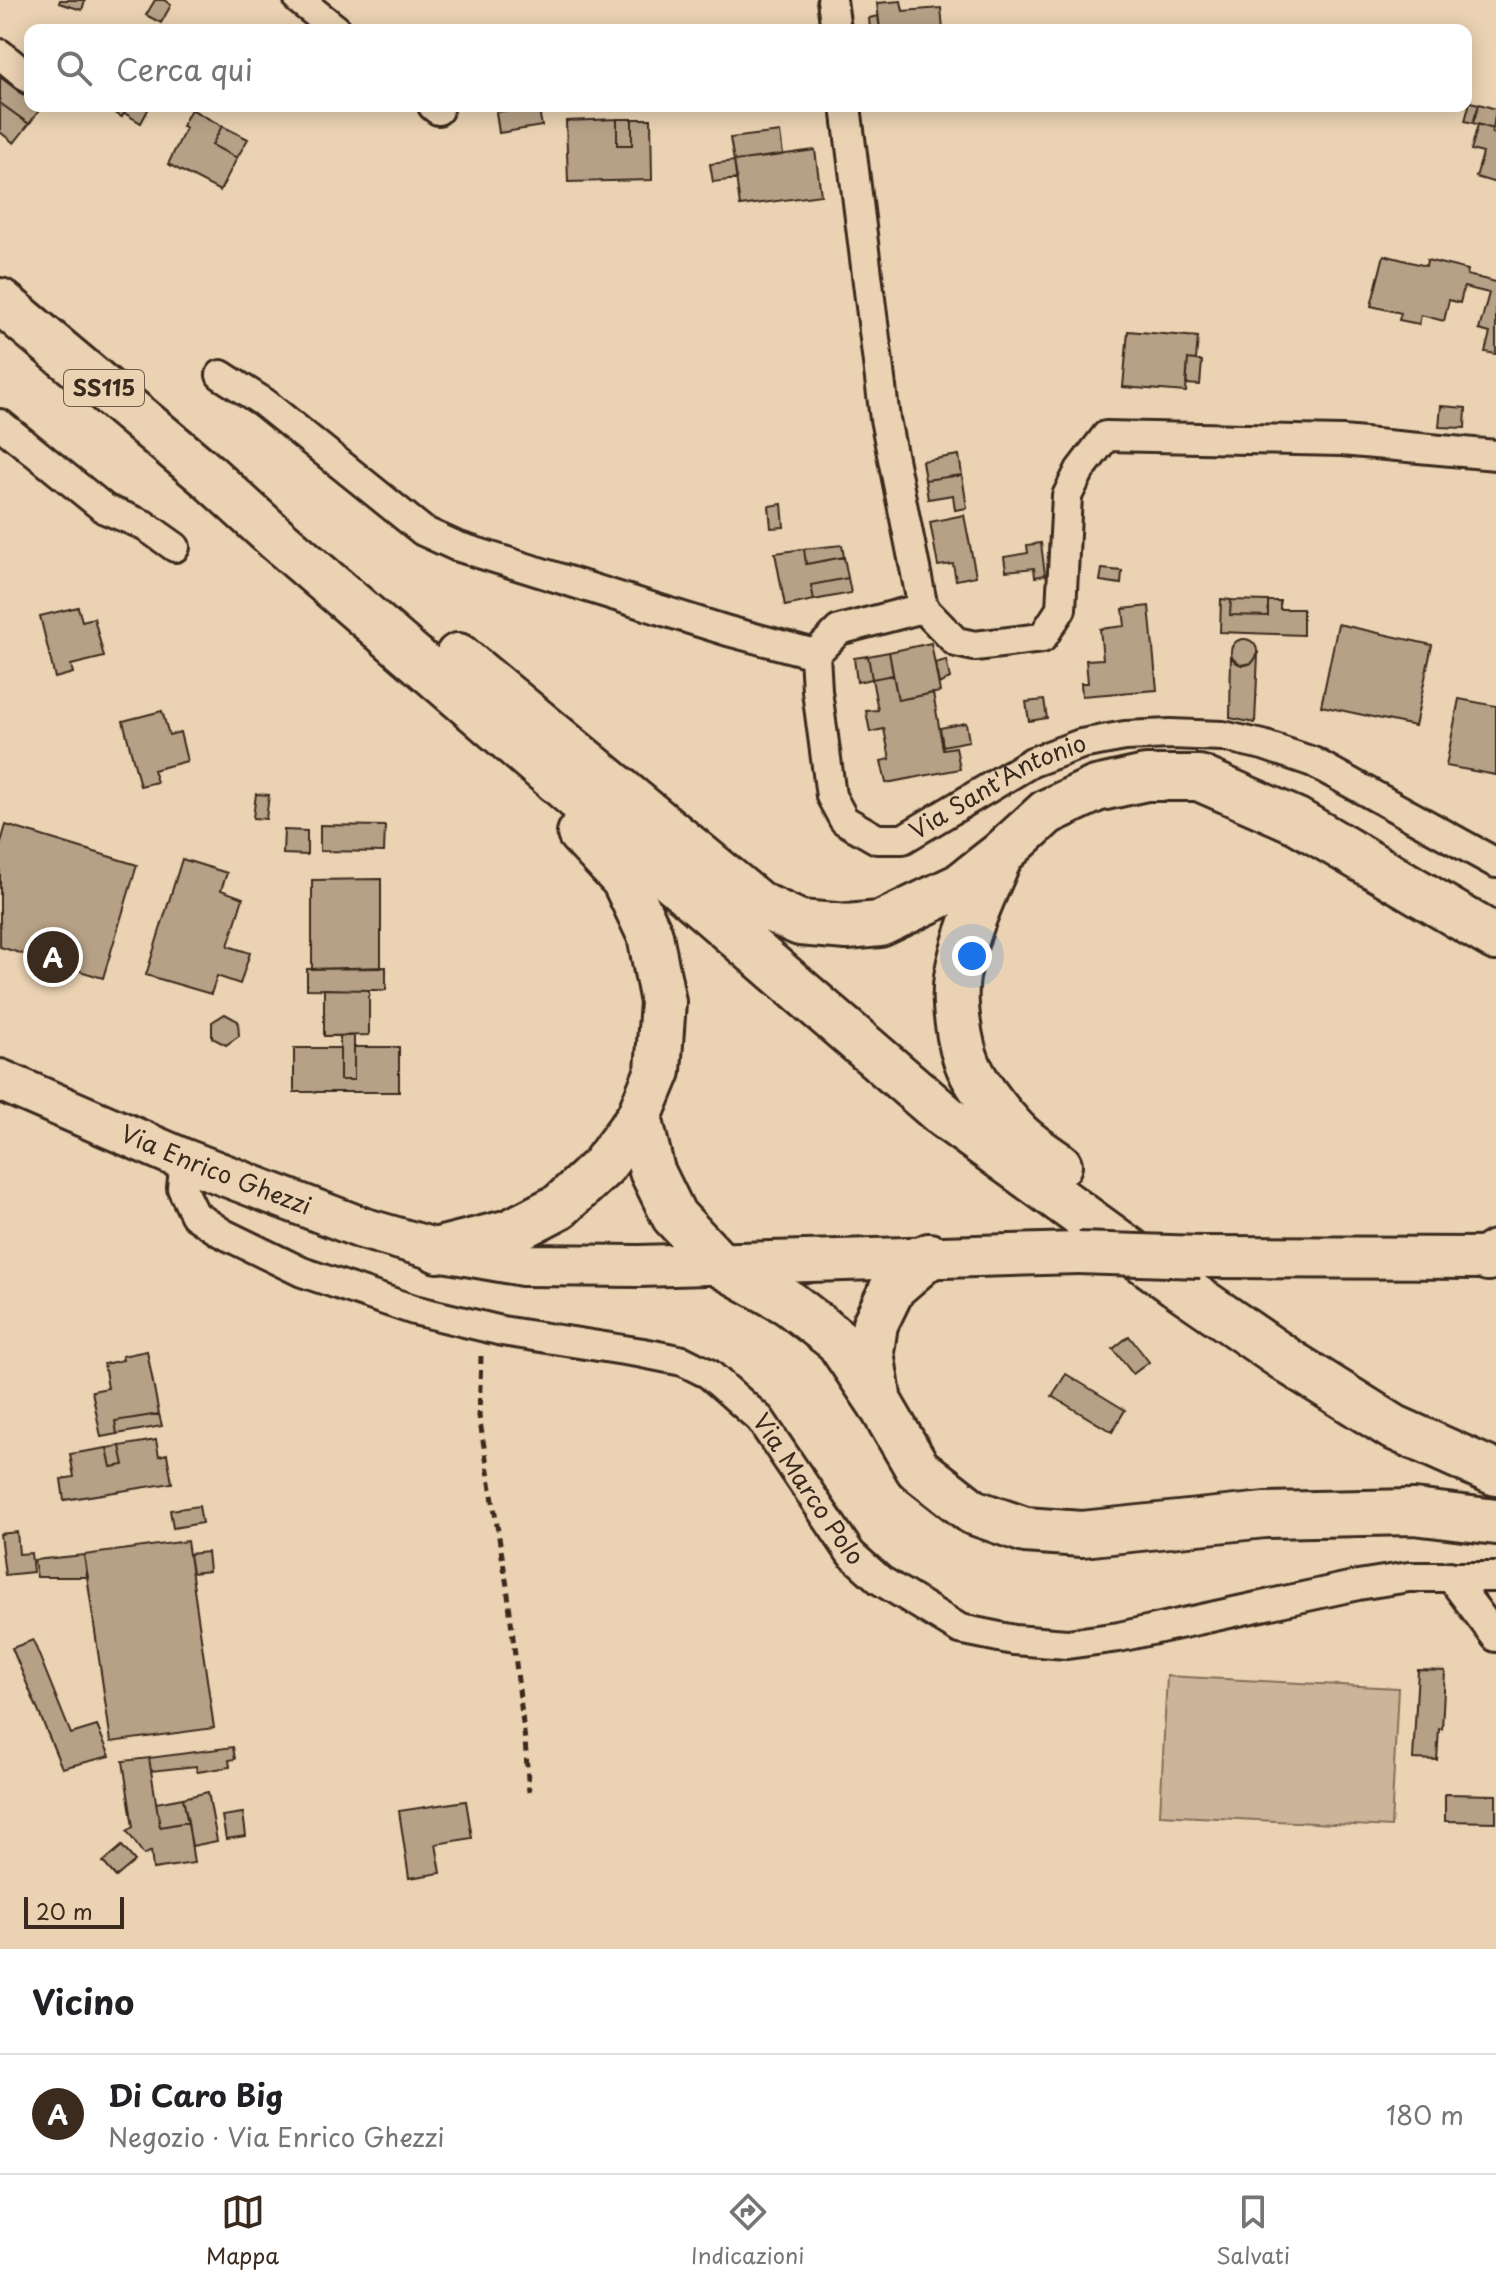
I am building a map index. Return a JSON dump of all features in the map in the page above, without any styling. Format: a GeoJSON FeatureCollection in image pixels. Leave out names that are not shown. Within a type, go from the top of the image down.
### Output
{"type":"FeatureCollection","features":[{"type":"Feature","properties":{"kind":"main road","name":"SS115"},"geometry":{"type":"LineString","coordinates":[[0,301],[208,476]]}},
{"type":"Feature","properties":{"kind":"main road"},"geometry":{"type":"LineString","coordinates":[[208,476],[946,1117],[1176,1284],[1291,1363],[1393,1427],[1489,1470]]}},
{"type":"Feature","properties":{"kind":"main road"},"geometry":{"type":"LineString","coordinates":[[208,476],[298,522],[758,904],[800,923],[847,927],[880,924],[960,886],[1047,812],[1096,789],[1146,778],[1199,778],[1297,821],[1496,938]]}},
{"type":"Feature","properties":{"kind":"main road"},"geometry":{"type":"LineString","coordinates":[[277,539],[321,615],[580,832],[624,880],[650,935],[663,1002],[658,1071],[639,1117],[603,1166],[560,1206],[510,1232],[438,1250]]}},
{"type":"Feature","properties":{"kind":"main road"},"geometry":{"type":"LineString","coordinates":[[1001,854],[979,902],[956,980],[958,1026],[969,1067],[995,1108],[1020,1136],[1235,1298],[1489,1470]]}},
{"type":"Feature","properties":{"kind":"main road"},"geometry":{"type":"LineString","coordinates":[[639,1117],[652,1171],[674,1216],[718,1263],[789,1303],[838,1341],[879,1402],[918,1469],[973,1512],[1025,1530],[1082,1534],[1265,1515],[1414,1512],[1496,1522]]}},
{"type":"Feature","properties":{"kind":"main road"},"geometry":{"type":"LineString","coordinates":[[879,1402],[871,1352],[875,1324],[893,1287],[929,1256]]}},
{"type":"Feature","properties":{"kind":"street"},"geometry":{"type":"LineString","coordinates":[[299,0],[329,24]]}},
{"type":"Feature","properties":{"kind":"street"},"geometry":{"type":"LineString","coordinates":[[832,0],[835,24]]}},
{"type":"Feature","properties":{"kind":"street"},"geometry":{"type":"LineString","coordinates":[[0,54],[24,74]]}},
{"type":"Feature","properties":{"kind":"street"},"geometry":{"type":"LineString","coordinates":[[847,112],[885,419],[923,608],[956,642],[975,646],[1042,638],[1061,609],[1067,496],[1080,470],[1106,436],[1342,441],[1496,455]]}},
{"type":"Feature","properties":{"kind":"street"},"geometry":{"type":"LineString","coordinates":[[221,375],[263,402],[423,531],[456,546],[728,631],[815,654],[839,630],[923,608]]}},
{"type":"Feature","properties":{"kind":"street"},"geometry":{"type":"LineString","coordinates":[[0,424],[105,509],[144,525],[175,547]]}},
{"type":"Feature","properties":{"kind":"street","name":"Via Sant'Antonio"},"geometry":{"type":"LineString","coordinates":[[815,654],[831,796],[844,820],[877,839],[903,839],[1032,762],[1081,744],[1125,736],[1170,734],[1223,736],[1263,745],[1313,762],[1495,860]]}},
{"type":"Feature","properties":{"kind":"street","name":"Via Enrico Ghezzi"},"geometry":{"type":"LineString","coordinates":[[0,1080],[185,1160],[362,1228],[438,1250],[523,1265],[639,1266],[1078,1253],[1201,1257],[1493,1256]]}},
{"type":"Feature","properties":{"kind":"street","name":"Via Marco Polo"},"geometry":{"type":"LineString","coordinates":[[185,1160],[182,1188],[195,1215],[222,1233],[302,1272],[414,1310],[482,1327],[683,1361],[709,1374],[760,1419],[851,1554],[880,1580],[960,1629],[1014,1640],[1067,1644],[1119,1637],[1358,1585],[1409,1577],[1496,1577]]}},
{"type":"Feature","properties":{"kind":"street"},"geometry":{"type":"LineString","coordinates":[[1450,1576],[1496,1637]]}},
{"type":"Feature","properties":{"kind":"path"},"geometry":{"type":"LineString","coordinates":[[482,1327],[479,1416],[507,1586],[529,1792]]}},
{"type":"Feature","properties":{"kind":"shaded area"},"geometry":{"type":"Polygon","coordinates":[[[1167,1676],[1398,1688],[1391,1827],[1160,1815],[1167,1676]]]}},
{"type":"Feature","properties":{"kind":"building"},"geometry":{"type":"Polygon","coordinates":[[[60,0],[85,0],[82,10],[59,3],[60,0]]]}},
{"type":"Feature","properties":{"kind":"building"},"geometry":{"type":"Polygon","coordinates":[[[155,0],[164,0],[171,5],[161,23],[146,15],[155,0]]]}},
{"type":"Feature","properties":{"kind":"building"},"geometry":{"type":"Polygon","coordinates":[[[901,1],[903,11],[941,8],[942,24],[879,24],[877,3],[901,1]]]}},
{"type":"Feature","properties":{"kind":"building"},"geometry":{"type":"Polygon","coordinates":[[[878,16],[879,24],[870,24],[869,18],[878,16]]]}},
{"type":"Feature","properties":{"kind":"building"},"geometry":{"type":"Polygon","coordinates":[[[0,77],[24,95],[24,112],[38,112],[29,124],[0,103],[0,77]]]}},
{"type":"Feature","properties":{"kind":"building"},"geometry":{"type":"Polygon","coordinates":[[[1472,102],[1479,104],[1473,123],[1465,121],[1467,112],[1472,112],[1472,102]]]}},
{"type":"Feature","properties":{"kind":"building"},"geometry":{"type":"Polygon","coordinates":[[[0,103],[29,124],[14,143],[0,132],[0,103]]]}},
{"type":"Feature","properties":{"kind":"building"},"geometry":{"type":"Polygon","coordinates":[[[1479,104],[1496,109],[1493,129],[1473,123],[1479,104]]]}},
{"type":"Feature","properties":{"kind":"building"},"geometry":{"type":"Polygon","coordinates":[[[113,112],[147,112],[141,123],[124,113],[122,117],[113,112]]]}},
{"type":"Feature","properties":{"kind":"building"},"geometry":{"type":"Polygon","coordinates":[[[189,112],[196,112],[222,126],[212,145],[237,158],[220,191],[168,164],[186,128],[182,126],[189,112]]]}},
{"type":"Feature","properties":{"kind":"building"},"geometry":{"type":"Polygon","coordinates":[[[496,112],[539,112],[542,126],[499,133],[496,112]]]}},
{"type":"Feature","properties":{"kind":"building"},"geometry":{"type":"Polygon","coordinates":[[[617,119],[632,119],[632,145],[617,145],[617,119]]]}},
{"type":"Feature","properties":{"kind":"building"},"geometry":{"type":"Polygon","coordinates":[[[617,119],[617,145],[632,145],[632,119],[651,119],[652,180],[568,182],[566,121],[617,119]]]}},
{"type":"Feature","properties":{"kind":"building"},"geometry":{"type":"Polygon","coordinates":[[[1478,124],[1493,129],[1492,133],[1496,134],[1496,183],[1476,177],[1483,153],[1471,150],[1478,124]]]}},
{"type":"Feature","properties":{"kind":"building"},"geometry":{"type":"Polygon","coordinates":[[[222,126],[248,139],[237,158],[212,145],[222,126]]]}},
{"type":"Feature","properties":{"kind":"building"},"geometry":{"type":"Polygon","coordinates":[[[780,132],[783,155],[734,161],[730,138],[780,132]]]}},
{"type":"Feature","properties":{"kind":"building"},"geometry":{"type":"Polygon","coordinates":[[[815,150],[821,195],[740,206],[734,161],[815,150]]]}},
{"type":"Feature","properties":{"kind":"building"},"geometry":{"type":"Polygon","coordinates":[[[734,161],[737,179],[713,182],[710,164],[734,161]]]}},
{"type":"Feature","properties":{"kind":"building"},"geometry":{"type":"Polygon","coordinates":[[[1384,255],[1426,266],[1427,260],[1468,270],[1467,275],[1496,282],[1496,354],[1485,352],[1490,333],[1479,330],[1489,293],[1464,287],[1460,303],[1449,300],[1444,321],[1421,315],[1419,324],[1399,320],[1401,313],[1371,306],[1384,255]]]}},
{"type":"Feature","properties":{"kind":"building"},"geometry":{"type":"Polygon","coordinates":[[[1128,331],[1198,337],[1196,360],[1188,359],[1186,392],[1123,387],[1128,331]]]}},
{"type":"Feature","properties":{"kind":"building"},"geometry":{"type":"Polygon","coordinates":[[[1188,359],[1202,361],[1200,385],[1186,384],[1188,359]]]}},
{"type":"Feature","properties":{"kind":"building"},"geometry":{"type":"Polygon","coordinates":[[[1441,406],[1466,408],[1465,428],[1439,427],[1441,406]]]}},
{"type":"Feature","properties":{"kind":"building"},"geometry":{"type":"Polygon","coordinates":[[[959,455],[962,475],[925,480],[922,461],[959,455]]]}},
{"type":"Feature","properties":{"kind":"building"},"geometry":{"type":"Polygon","coordinates":[[[962,475],[967,508],[955,510],[953,495],[928,499],[925,480],[962,475]]]}},
{"type":"Feature","properties":{"kind":"building"},"geometry":{"type":"Polygon","coordinates":[[[782,504],[784,527],[771,528],[769,506],[782,504]]]}},
{"type":"Feature","properties":{"kind":"building"},"geometry":{"type":"Polygon","coordinates":[[[964,515],[976,576],[956,580],[953,564],[938,566],[930,522],[964,515]]]}},
{"type":"Feature","properties":{"kind":"building"},"geometry":{"type":"Polygon","coordinates":[[[1041,543],[1045,575],[1035,577],[1034,568],[1006,571],[1004,557],[1028,553],[1027,545],[1041,543]]]}},
{"type":"Feature","properties":{"kind":"building"},"geometry":{"type":"Polygon","coordinates":[[[842,545],[844,557],[806,564],[804,549],[842,545]]]}},
{"type":"Feature","properties":{"kind":"building"},"geometry":{"type":"Polygon","coordinates":[[[804,549],[806,564],[844,557],[848,578],[811,585],[814,600],[785,606],[775,553],[804,549]]]}},
{"type":"Feature","properties":{"kind":"building"},"geometry":{"type":"Polygon","coordinates":[[[1102,569],[1122,571],[1121,584],[1100,581],[1102,569]]]}},
{"type":"Feature","properties":{"kind":"building"},"geometry":{"type":"Polygon","coordinates":[[[848,578],[851,593],[814,600],[811,585],[848,578]]]}},
{"type":"Feature","properties":{"kind":"building"},"geometry":{"type":"Polygon","coordinates":[[[1221,599],[1231,600],[1230,615],[1268,616],[1268,601],[1280,601],[1280,609],[1303,609],[1303,635],[1220,632],[1221,599]]]}},
{"type":"Feature","properties":{"kind":"building"},"geometry":{"type":"Polygon","coordinates":[[[1231,600],[1268,601],[1268,616],[1230,615],[1231,600]]]}},
{"type":"Feature","properties":{"kind":"building"},"geometry":{"type":"Polygon","coordinates":[[[1149,606],[1157,690],[1082,696],[1081,683],[1088,683],[1086,660],[1103,659],[1100,629],[1125,626],[1123,609],[1149,606]]]}},
{"type":"Feature","properties":{"kind":"building"},"geometry":{"type":"Polygon","coordinates":[[[78,607],[82,621],[94,618],[104,657],[71,665],[73,673],[55,678],[40,616],[78,607]]]}},
{"type":"Feature","properties":{"kind":"building"},"geometry":{"type":"Polygon","coordinates":[[[1338,624],[1432,645],[1415,726],[1321,706],[1338,624]]]}},
{"type":"Feature","properties":{"kind":"building"},"geometry":{"type":"Polygon","coordinates":[[[1244,639],[1253,643],[1257,652],[1253,661],[1244,665],[1235,661],[1231,652],[1235,643],[1244,639]]]}},
{"type":"Feature","properties":{"kind":"building"},"geometry":{"type":"Polygon","coordinates":[[[931,643],[940,692],[898,700],[889,652],[931,643]]]}},
{"type":"Feature","properties":{"kind":"building"},"geometry":{"type":"Polygon","coordinates":[[[889,652],[893,675],[872,679],[868,656],[889,652]]]}},
{"type":"Feature","properties":{"kind":"building"},"geometry":{"type":"Polygon","coordinates":[[[1231,652],[1232,658],[1241,665],[1252,663],[1258,654],[1255,723],[1230,718],[1231,652]]]}},
{"type":"Feature","properties":{"kind":"building"},"geometry":{"type":"Polygon","coordinates":[[[868,656],[872,679],[857,682],[854,658],[868,656]]]}},
{"type":"Feature","properties":{"kind":"building"},"geometry":{"type":"Polygon","coordinates":[[[946,660],[950,678],[939,684],[935,663],[946,660]]]}},
{"type":"Feature","properties":{"kind":"building"},"geometry":{"type":"Polygon","coordinates":[[[893,675],[898,700],[933,693],[943,749],[956,747],[960,769],[886,783],[881,761],[890,759],[884,729],[870,732],[866,711],[878,710],[872,679],[893,675]]]}},
{"type":"Feature","properties":{"kind":"building"},"geometry":{"type":"Polygon","coordinates":[[[1459,699],[1496,706],[1496,775],[1446,766],[1459,699]]]}},
{"type":"Feature","properties":{"kind":"building"},"geometry":{"type":"Polygon","coordinates":[[[1044,700],[1047,718],[1029,721],[1026,702],[1044,700]]]}},
{"type":"Feature","properties":{"kind":"building"},"geometry":{"type":"Polygon","coordinates":[[[162,711],[169,735],[180,732],[187,761],[153,770],[157,782],[140,786],[123,721],[162,711]]]}},
{"type":"Feature","properties":{"kind":"building"},"geometry":{"type":"Polygon","coordinates":[[[966,723],[969,741],[943,746],[940,728],[966,723]]]}},
{"type":"Feature","properties":{"kind":"building"},"geometry":{"type":"Polygon","coordinates":[[[256,794],[269,795],[266,819],[253,818],[256,794]]]}},
{"type":"Feature","properties":{"kind":"building"},"geometry":{"type":"Polygon","coordinates":[[[6,825],[137,865],[103,978],[0,947],[0,846],[6,825]]]}},
{"type":"Feature","properties":{"kind":"building"},"geometry":{"type":"Polygon","coordinates":[[[320,825],[385,826],[384,852],[320,851],[320,825]]]}},
{"type":"Feature","properties":{"kind":"building"},"geometry":{"type":"Polygon","coordinates":[[[284,830],[307,831],[307,855],[283,854],[284,830]]]}},
{"type":"Feature","properties":{"kind":"building"},"geometry":{"type":"Polygon","coordinates":[[[182,859],[227,873],[221,890],[243,898],[228,946],[250,953],[240,984],[217,976],[211,994],[146,975],[182,859]]]}},
{"type":"Feature","properties":{"kind":"building"},"geometry":{"type":"Polygon","coordinates":[[[381,879],[381,968],[312,969],[312,880],[381,879]]]}},
{"type":"Feature","properties":{"kind":"building"},"geometry":{"type":"Polygon","coordinates":[[[386,967],[386,990],[307,989],[307,969],[386,967]]]}},
{"type":"Feature","properties":{"kind":"building"},"geometry":{"type":"Polygon","coordinates":[[[324,989],[369,990],[369,1035],[324,1036],[324,989]]]}},
{"type":"Feature","properties":{"kind":"building"},"geometry":{"type":"Polygon","coordinates":[[[225,1014],[238,1021],[239,1036],[226,1045],[212,1038],[212,1022],[225,1014]]]}},
{"type":"Feature","properties":{"kind":"building"},"geometry":{"type":"Polygon","coordinates":[[[340,1036],[354,1036],[354,1080],[340,1080],[340,1036]]]}},
{"type":"Feature","properties":{"kind":"building"},"geometry":{"type":"Polygon","coordinates":[[[354,1047],[399,1047],[399,1092],[294,1092],[294,1048],[340,1048],[340,1080],[354,1080],[354,1047]]]}},
{"type":"Feature","properties":{"kind":"building"},"geometry":{"type":"Polygon","coordinates":[[[1129,1336],[1149,1362],[1133,1374],[1113,1349],[1129,1336]]]}},
{"type":"Feature","properties":{"kind":"building"},"geometry":{"type":"Polygon","coordinates":[[[147,1351],[159,1414],[115,1421],[117,1434],[101,1437],[92,1391],[108,1388],[104,1364],[123,1360],[122,1356],[147,1351]]]}},
{"type":"Feature","properties":{"kind":"building"},"geometry":{"type":"Polygon","coordinates":[[[1066,1374],[1125,1410],[1112,1432],[1052,1396],[1066,1374]]]}},
{"type":"Feature","properties":{"kind":"building"},"geometry":{"type":"Polygon","coordinates":[[[159,1414],[162,1426],[117,1434],[115,1421],[159,1414]]]}},
{"type":"Feature","properties":{"kind":"building"},"geometry":{"type":"Polygon","coordinates":[[[156,1440],[159,1456],[167,1454],[172,1483],[64,1500],[61,1479],[74,1477],[70,1454],[107,1448],[111,1467],[124,1465],[120,1446],[156,1440]]]}},
{"type":"Feature","properties":{"kind":"building"},"geometry":{"type":"Polygon","coordinates":[[[120,1446],[124,1465],[111,1467],[107,1448],[120,1446]]]}},
{"type":"Feature","properties":{"kind":"building"},"geometry":{"type":"Polygon","coordinates":[[[199,1506],[202,1523],[173,1528],[170,1510],[199,1506]]]}},
{"type":"Feature","properties":{"kind":"building"},"geometry":{"type":"Polygon","coordinates":[[[17,1532],[19,1554],[31,1553],[33,1572],[5,1575],[0,1534],[17,1532]]]}},
{"type":"Feature","properties":{"kind":"building"},"geometry":{"type":"Polygon","coordinates":[[[187,1541],[214,1728],[111,1742],[84,1555],[187,1541]]]}},
{"type":"Feature","properties":{"kind":"building"},"geometry":{"type":"Polygon","coordinates":[[[207,1552],[209,1571],[192,1573],[189,1554],[207,1552]]]}},
{"type":"Feature","properties":{"kind":"building"},"geometry":{"type":"Polygon","coordinates":[[[84,1555],[88,1577],[37,1577],[34,1560],[84,1555]]]}},
{"type":"Feature","properties":{"kind":"building"},"geometry":{"type":"Polygon","coordinates":[[[33,1640],[71,1734],[97,1726],[110,1756],[62,1768],[12,1648],[33,1640]]]}},
{"type":"Feature","properties":{"kind":"building"},"geometry":{"type":"Polygon","coordinates":[[[1418,1670],[1445,1671],[1437,1760],[1413,1759],[1418,1670]]]}},
{"type":"Feature","properties":{"kind":"building"},"geometry":{"type":"Polygon","coordinates":[[[233,1747],[235,1759],[229,1760],[230,1767],[197,1772],[196,1766],[151,1771],[149,1758],[233,1747]]]}},
{"type":"Feature","properties":{"kind":"building"},"geometry":{"type":"Polygon","coordinates":[[[149,1758],[160,1827],[188,1822],[194,1863],[153,1869],[151,1851],[144,1855],[127,1831],[133,1827],[123,1761],[149,1758]]]}},
{"type":"Feature","properties":{"kind":"building"},"geometry":{"type":"Polygon","coordinates":[[[208,1792],[217,1841],[192,1846],[183,1798],[208,1792]]]}},
{"type":"Feature","properties":{"kind":"building"},"geometry":{"type":"Polygon","coordinates":[[[1445,1794],[1496,1795],[1496,1822],[1445,1821],[1445,1794]]]}},
{"type":"Feature","properties":{"kind":"building"},"geometry":{"type":"Polygon","coordinates":[[[183,1798],[188,1822],[160,1827],[156,1803],[183,1798]]]}},
{"type":"Feature","properties":{"kind":"building"},"geometry":{"type":"Polygon","coordinates":[[[466,1801],[472,1838],[436,1844],[441,1873],[409,1878],[399,1811],[466,1801]]]}},
{"type":"Feature","properties":{"kind":"building"},"geometry":{"type":"Polygon","coordinates":[[[243,1813],[246,1836],[226,1839],[222,1816],[243,1813]]]}},
{"type":"Feature","properties":{"kind":"building"},"geometry":{"type":"Polygon","coordinates":[[[122,1846],[135,1861],[116,1877],[103,1862],[122,1846]]]}},
{"type":"Feature","properties":{"kind":"place","name":"Di Caro Big"},"geometry":{"type":"Point","coordinates":[53,957]}}]}
